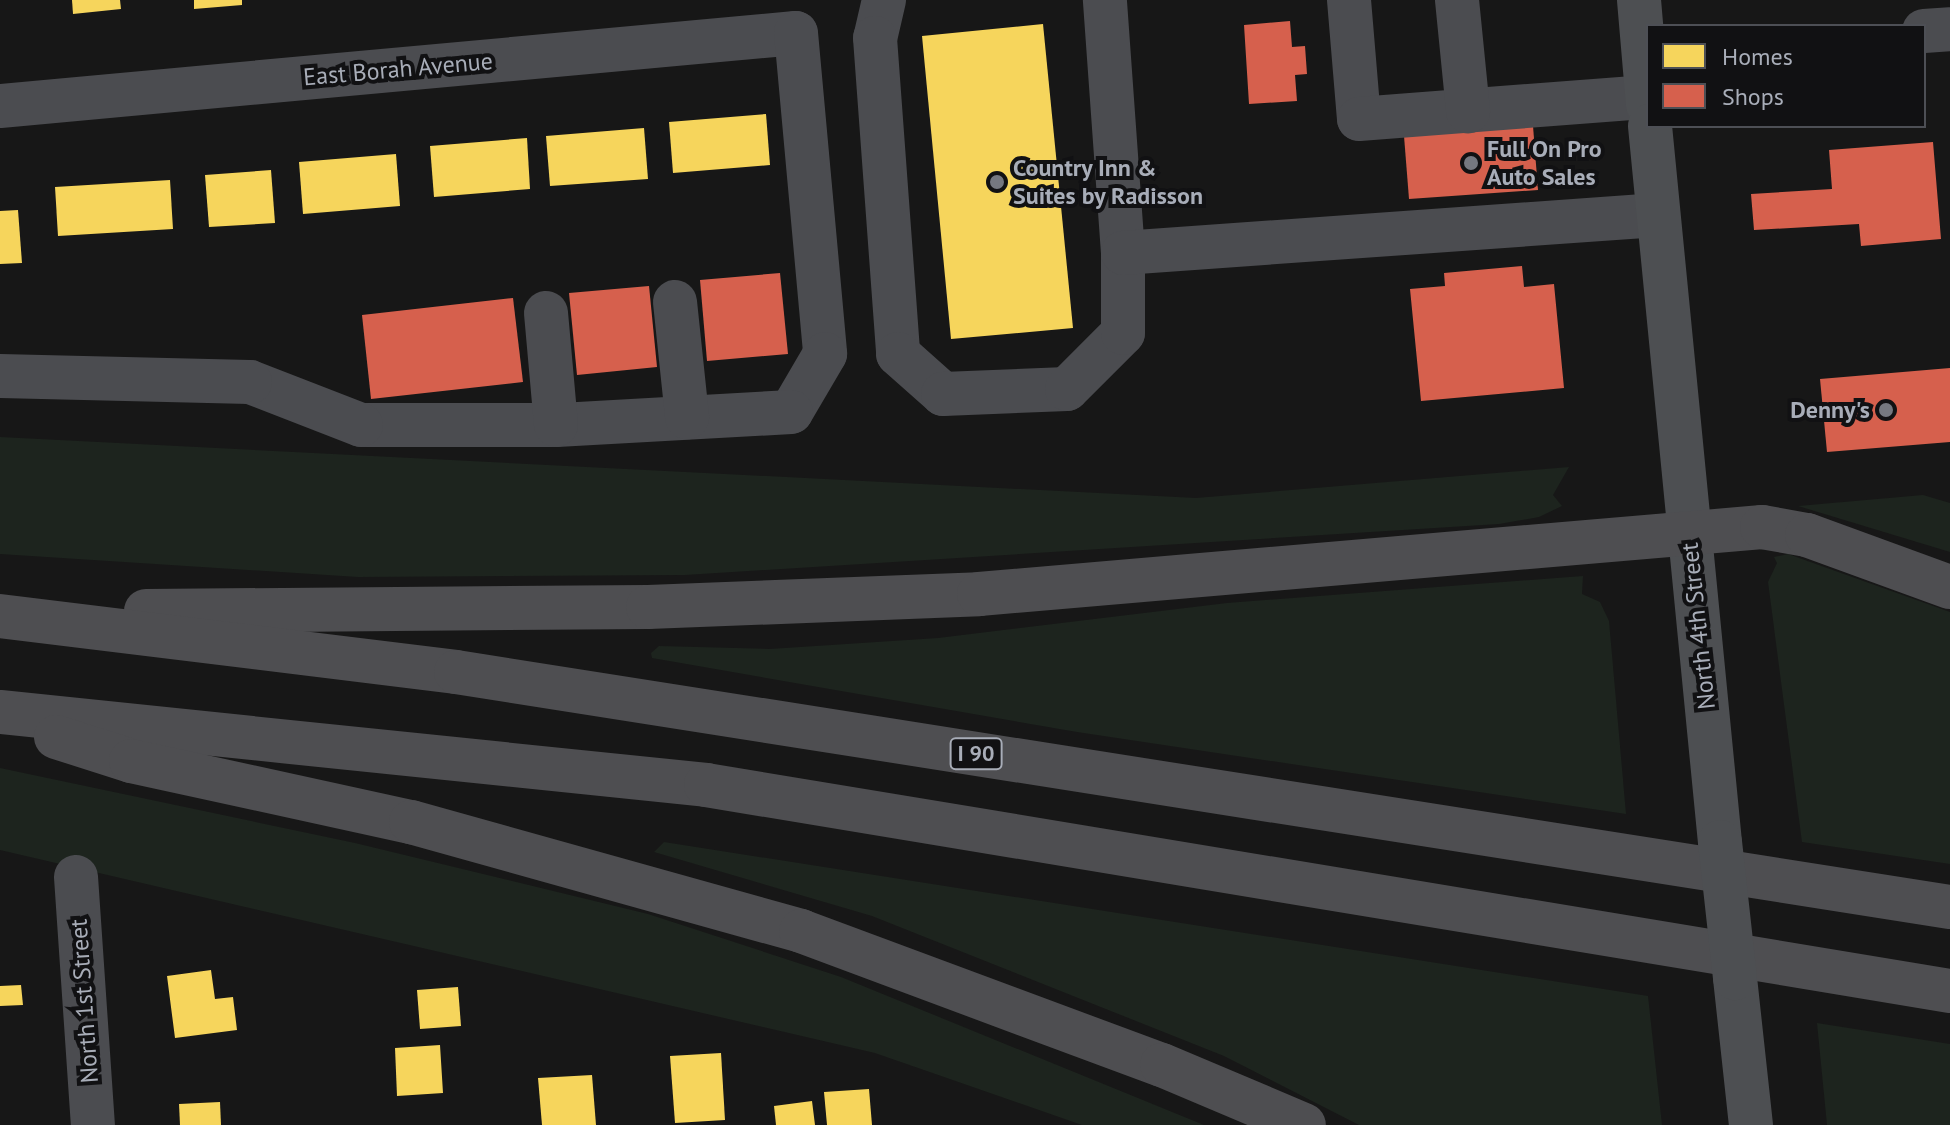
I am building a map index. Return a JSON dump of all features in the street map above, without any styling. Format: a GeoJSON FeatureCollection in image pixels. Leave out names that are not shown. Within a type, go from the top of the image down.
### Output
{"type":"FeatureCollection","features":[{"type":"Feature","properties":{"kind":"highway"},"geometry":{"type":"LineString","coordinates":[[1689,535],[1762,527],[1807,535],[1950,587]]}},
{"type":"Feature","properties":{"kind":"highway","name":"I 90"},"geometry":{"type":"LineString","coordinates":[[0,614],[648,607],[964,595],[1689,535]]}},
{"type":"Feature","properties":{"kind":"highway","name":"I 90"},"geometry":{"type":"LineString","coordinates":[[0,614],[456,672],[1950,907]]}},
{"type":"Feature","properties":{"kind":"highway"},"geometry":{"type":"LineString","coordinates":[[0,712],[706,785],[1950,991]]}},
{"type":"Feature","properties":{"kind":"highway"},"geometry":{"type":"LineString","coordinates":[[0,720],[131,761],[411,822],[801,931],[1148,1060],[1304,1125]]}},
{"type":"Feature","properties":{"kind":"main road"},"geometry":{"type":"LineString","coordinates":[[1639,0],[1646,70]]}},
{"type":"Feature","properties":{"kind":"main road","name":"North 4th Street"},"geometry":{"type":"LineString","coordinates":[[1650,128],[1748,1104]]}},
{"type":"Feature","properties":{"kind":"street"},"geometry":{"type":"LineString","coordinates":[[884,0],[875,38],[898,354],[943,394],[1067,389],[1123,333],[1123,253],[1105,0]]}},
{"type":"Feature","properties":{"kind":"street"},"geometry":{"type":"LineString","coordinates":[[1349,0],[1359,119],[1468,111],[1646,70]]}},
{"type":"Feature","properties":{"kind":"street"},"geometry":{"type":"LineString","coordinates":[[1457,0],[1468,111]]}},
{"type":"Feature","properties":{"kind":"street"},"geometry":{"type":"LineString","coordinates":[[1926,31],[1950,29]]}},
{"type":"Feature","properties":{"kind":"street","name":"East Borah Avenue"},"geometry":{"type":"LineString","coordinates":[[0,106],[796,33],[825,354],[791,412],[687,417]]}},
{"type":"Feature","properties":{"kind":"street"},"geometry":{"type":"LineString","coordinates":[[1123,253],[1658,215]]}},
{"type":"Feature","properties":{"kind":"street"},"geometry":{"type":"LineString","coordinates":[[0,376],[250,382],[361,425],[556,425],[687,417],[675,302]]}},
{"type":"Feature","properties":{"kind":"street"},"geometry":{"type":"LineString","coordinates":[[546,313],[556,425]]}},
{"type":"Feature","properties":{"kind":"street","name":"North 1st Street"},"geometry":{"type":"LineString","coordinates":[[76,877],[93,1125]]}},
{"type":"Feature","properties":{"kind":"shaded area"},"geometry":{"type":"Polygon","coordinates":[[[0,437],[1196,498],[1569,467],[1553,495],[1562,506],[1539,517],[1499,524],[685,575],[358,577],[0,554],[0,437]]]}},
{"type":"Feature","properties":{"kind":"shaded area"},"geometry":{"type":"Polygon","coordinates":[[[1923,495],[1950,503],[1950,552],[1798,506],[1923,495]]]}},
{"type":"Feature","properties":{"kind":"shaded area"},"geometry":{"type":"Polygon","coordinates":[[[1788,554],[1950,612],[1950,864],[1802,842],[1768,582],[1777,563],[1774,557],[1788,554]]]}},
{"type":"Feature","properties":{"kind":"shaded area"},"geometry":{"type":"Polygon","coordinates":[[[1583,576],[1582,594],[1600,602],[1609,621],[1626,814],[1077,732],[652,658],[651,653],[659,646],[770,649],[938,638],[1227,603],[1583,576]]]}},
{"type":"Feature","properties":{"kind":"shaded area"},"geometry":{"type":"Polygon","coordinates":[[[0,768],[355,843],[648,914],[841,977],[1204,1125],[1082,1125],[875,1053],[0,850],[0,768]]]}},
{"type":"Feature","properties":{"kind":"shaded area"},"geometry":{"type":"Polygon","coordinates":[[[664,842],[1648,996],[1662,1125],[1359,1125],[1224,1056],[872,916],[654,852],[664,842]]]}},
{"type":"Feature","properties":{"kind":"shaded area"},"geometry":{"type":"Polygon","coordinates":[[[1817,1023],[1950,1044],[1950,1125],[1827,1125],[1817,1023]]]}},
{"type":"Feature","properties":{"kind":"building: Homes"},"geometry":{"type":"Polygon","coordinates":[[[72,0],[120,0],[121,9],[73,14],[72,0]]]}},
{"type":"Feature","properties":{"kind":"building: Homes"},"geometry":{"type":"Polygon","coordinates":[[[194,0],[242,0],[242,5],[194,9],[194,0]]]}},
{"type":"Feature","properties":{"kind":"building: Homes","name":"Country Inn & Suites by Radisson"},"geometry":{"type":"Polygon","coordinates":[[[1043,24],[1073,328],[951,339],[922,36],[1043,24]]]}},
{"type":"Feature","properties":{"kind":"building: Homes"},"geometry":{"type":"Polygon","coordinates":[[[766,114],[770,165],[673,173],[669,122],[766,114]]]}},
{"type":"Feature","properties":{"kind":"building: Homes"},"geometry":{"type":"Polygon","coordinates":[[[644,128],[648,179],[550,186],[546,136],[644,128]]]}},
{"type":"Feature","properties":{"kind":"building: Homes"},"geometry":{"type":"Polygon","coordinates":[[[527,138],[530,189],[434,197],[430,146],[527,138]]]}},
{"type":"Feature","properties":{"kind":"building: Homes"},"geometry":{"type":"Polygon","coordinates":[[[396,154],[400,206],[303,214],[299,162],[396,154]]]}},
{"type":"Feature","properties":{"kind":"building: Homes"},"geometry":{"type":"Polygon","coordinates":[[[271,170],[275,223],[209,227],[205,175],[271,170]]]}},
{"type":"Feature","properties":{"kind":"building: Homes"},"geometry":{"type":"Polygon","coordinates":[[[170,180],[173,229],[58,236],[55,187],[170,180]]]}},
{"type":"Feature","properties":{"kind":"building: Homes"},"geometry":{"type":"Polygon","coordinates":[[[18,210],[22,263],[0,264],[0,211],[18,210]]]}},
{"type":"Feature","properties":{"kind":"building: Homes"},"geometry":{"type":"Polygon","coordinates":[[[211,970],[215,999],[233,997],[237,1030],[175,1038],[167,976],[211,970]]]}},
{"type":"Feature","properties":{"kind":"building: Homes"},"geometry":{"type":"Polygon","coordinates":[[[21,985],[23,1005],[0,1006],[0,986],[21,985]]]}},
{"type":"Feature","properties":{"kind":"building: Homes"},"geometry":{"type":"Polygon","coordinates":[[[458,987],[461,1026],[420,1029],[417,990],[458,987]]]}},
{"type":"Feature","properties":{"kind":"building: Homes"},"geometry":{"type":"Polygon","coordinates":[[[440,1045],[443,1093],[397,1096],[395,1048],[440,1045]]]}},
{"type":"Feature","properties":{"kind":"building: Homes"},"geometry":{"type":"Polygon","coordinates":[[[721,1053],[725,1120],[675,1123],[670,1056],[721,1053]]]}},
{"type":"Feature","properties":{"kind":"building: Homes"},"geometry":{"type":"Polygon","coordinates":[[[592,1075],[596,1125],[542,1125],[538,1078],[592,1075]]]}},
{"type":"Feature","properties":{"kind":"building: Homes"},"geometry":{"type":"Polygon","coordinates":[[[869,1089],[872,1125],[827,1125],[824,1092],[869,1089]]]}},
{"type":"Feature","properties":{"kind":"building: Homes"},"geometry":{"type":"Polygon","coordinates":[[[812,1101],[815,1125],[776,1125],[774,1106],[812,1101]]]}},
{"type":"Feature","properties":{"kind":"building: Homes"},"geometry":{"type":"Polygon","coordinates":[[[220,1102],[221,1125],[180,1125],[179,1104],[220,1102]]]}},
{"type":"Feature","properties":{"kind":"building: Shops"},"geometry":{"type":"Polygon","coordinates":[[[1290,21],[1292,47],[1305,46],[1307,74],[1295,75],[1297,101],[1249,104],[1244,25],[1290,21]]]}},
{"type":"Feature","properties":{"kind":"building: Shops","name":"Full On Pro Auto Sales"},"geometry":{"type":"Polygon","coordinates":[[[1533,126],[1538,190],[1409,199],[1404,136],[1533,126]]]}},
{"type":"Feature","properties":{"kind":"building: Shops"},"geometry":{"type":"Polygon","coordinates":[[[1933,142],[1941,239],[1861,246],[1859,224],[1754,230],[1751,194],[1832,189],[1829,150],[1933,142]]]}},
{"type":"Feature","properties":{"kind":"building: Shops"},"geometry":{"type":"Polygon","coordinates":[[[1522,266],[1524,287],[1554,284],[1564,388],[1421,401],[1410,289],[1445,286],[1444,273],[1522,266]]]}},
{"type":"Feature","properties":{"kind":"building: Shops"},"geometry":{"type":"Polygon","coordinates":[[[780,273],[788,354],[707,361],[700,280],[780,273]]]}},
{"type":"Feature","properties":{"kind":"building: Shops"},"geometry":{"type":"Polygon","coordinates":[[[649,286],[657,367],[577,375],[569,293],[649,286]]]}},
{"type":"Feature","properties":{"kind":"building: Shops"},"geometry":{"type":"Polygon","coordinates":[[[513,298],[523,382],[371,399],[362,315],[513,298]]]}},
{"type":"Feature","properties":{"kind":"building: Shops","name":"Denny's"},"geometry":{"type":"Polygon","coordinates":[[[1950,368],[1950,442],[1827,452],[1820,379],[1950,368]]]}},
{"type":"Feature","properties":{"kind":"place","name":"Full On Pro Auto Sales"},"geometry":{"type":"Point","coordinates":[1471,163]}},
{"type":"Feature","properties":{"kind":"place","name":"Country Inn & Suites by Radisson"},"geometry":{"type":"Point","coordinates":[997,182]}},
{"type":"Feature","properties":{"kind":"place","name":"Denny's"},"geometry":{"type":"Point","coordinates":[1886,410]}}]}
